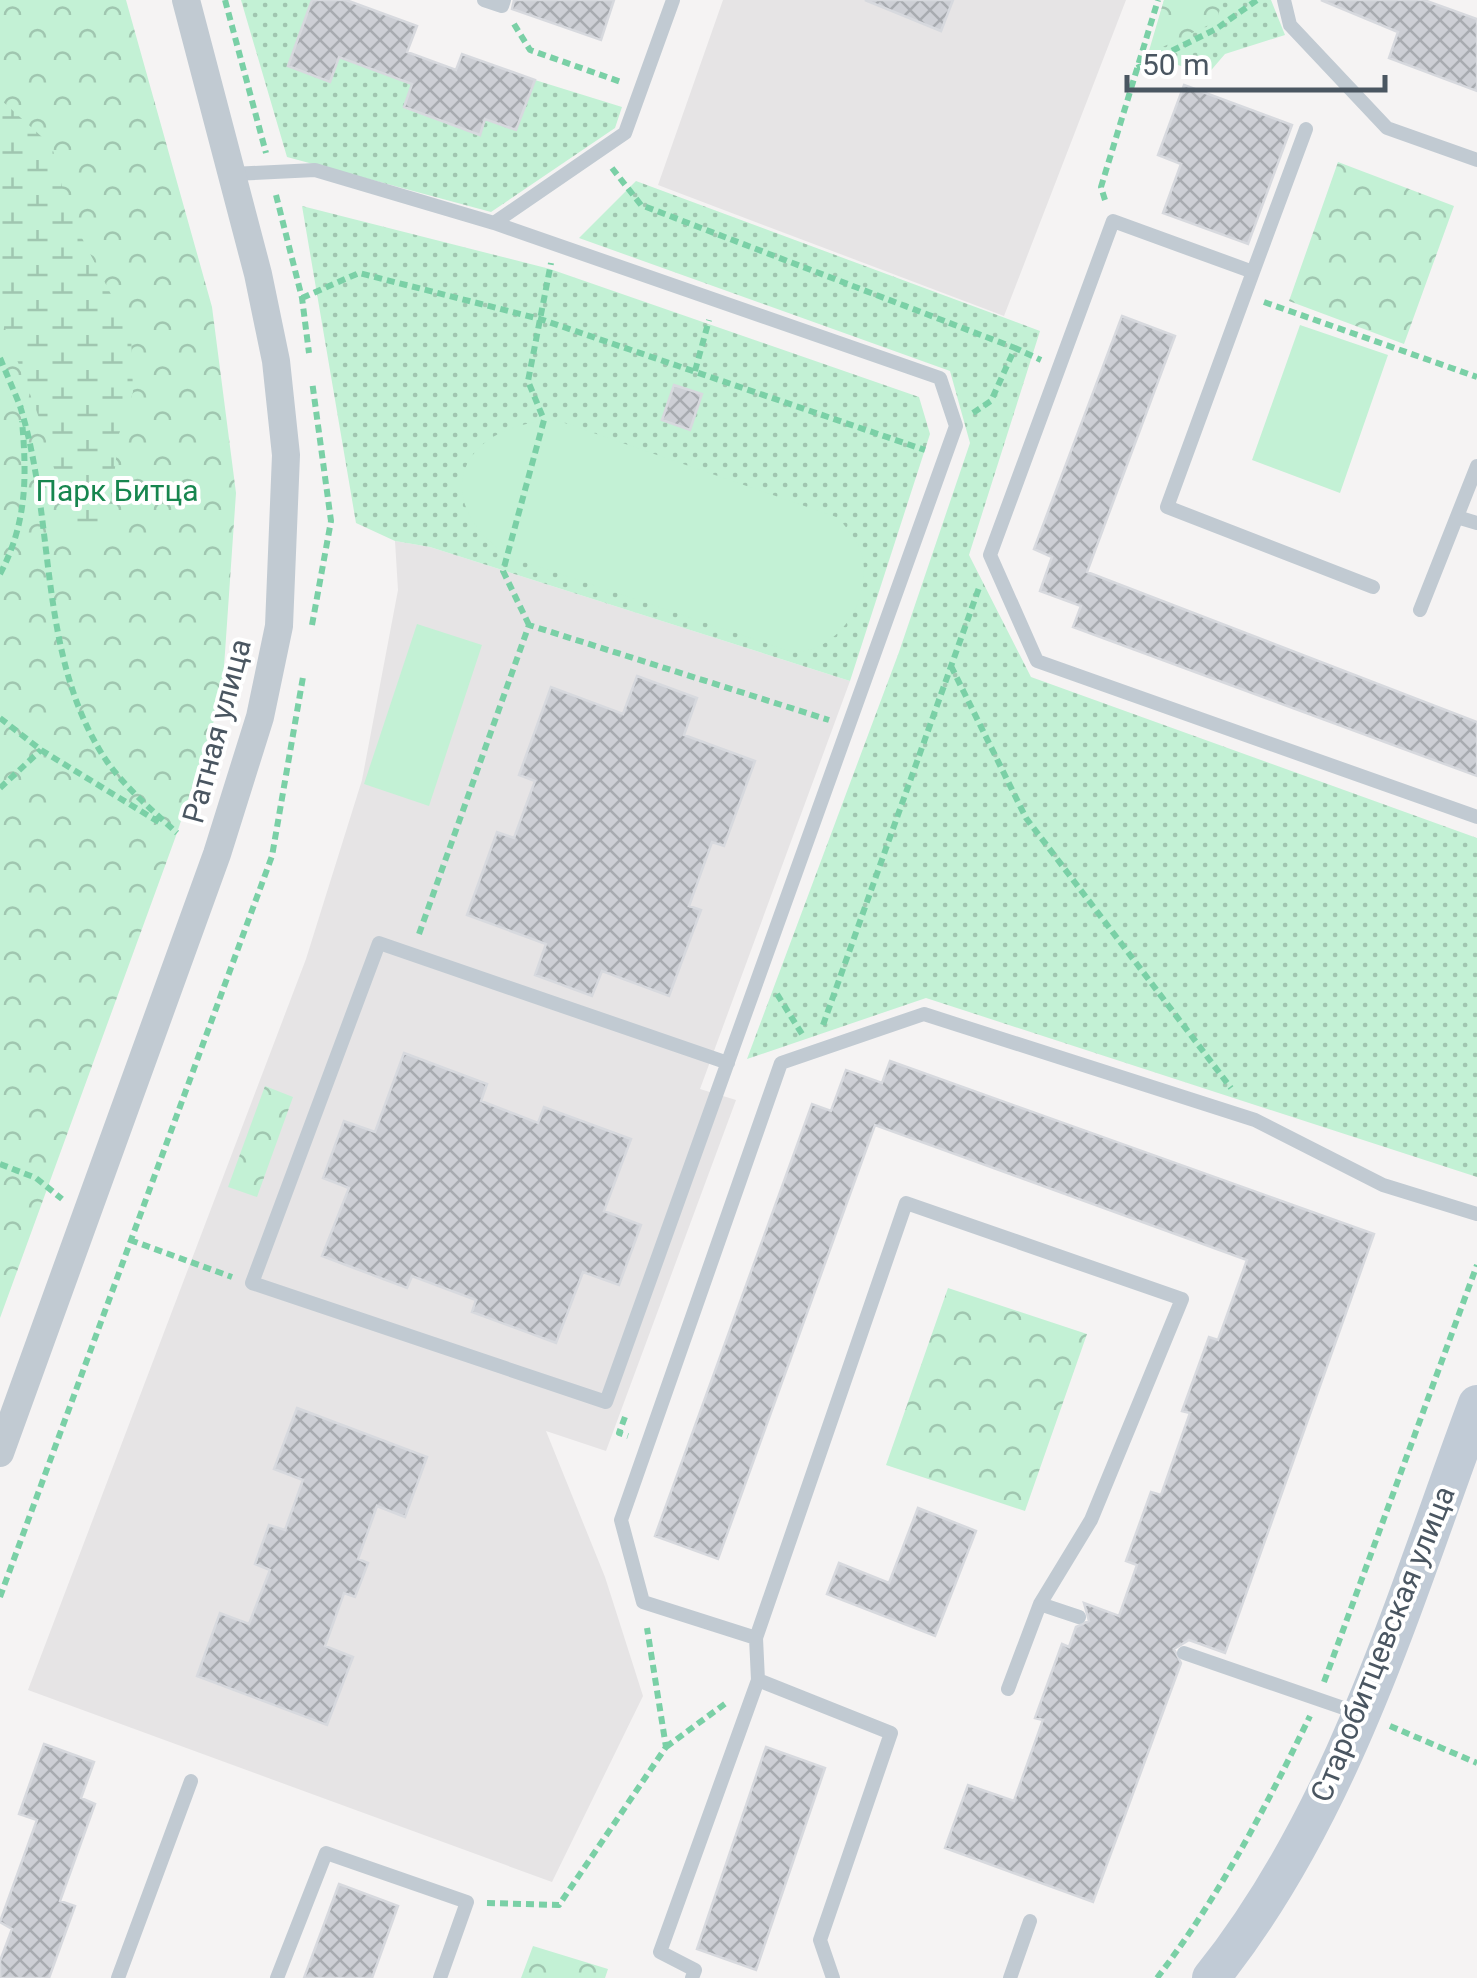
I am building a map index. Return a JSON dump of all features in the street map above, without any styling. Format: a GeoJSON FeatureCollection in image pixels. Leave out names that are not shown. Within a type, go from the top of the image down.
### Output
{"type":"FeatureCollection","features":[{"type":"Feature","properties":{"kind":"street","name":"Ратная улица"},"geometry":{"type":"LineString","coordinates":[[0,1454],[90,1216],[217,854],[260,717],[279,626],[286,541],[286,455],[276,361],[233,174],[186,0]]}},
{"type":"Feature","properties":{"kind":"street","name":"Старобитцевская улица"},"geometry":{"type":"LineString","coordinates":[[1212,1978],[1312,1818],[1361,1714],[1477,1404]]}},
{"type":"Feature","properties":{"kind":"lane"},"geometry":{"type":"LineString","coordinates":[[484,0],[503,3]]}},
{"type":"Feature","properties":{"kind":"lane"},"geometry":{"type":"LineString","coordinates":[[494,223],[625,133],[672,0]]}},
{"type":"Feature","properties":{"kind":"lane"},"geometry":{"type":"LineString","coordinates":[[1284,0],[1290,25],[1387,128],[1477,160]]}},
{"type":"Feature","properties":{"kind":"lane"},"geometry":{"type":"LineString","coordinates":[[1306,129],[1167,507],[1372,588]]}},
{"type":"Feature","properties":{"kind":"lane"},"geometry":{"type":"LineString","coordinates":[[233,174],[314,170],[494,223],[940,378],[956,426],[850,726],[762,970],[606,1402],[252,1284],[379,943],[728,1064]]}},
{"type":"Feature","properties":{"kind":"lane"},"geometry":{"type":"LineString","coordinates":[[1252,272],[1113,221],[990,555],[1037,661],[1477,817]]}},
{"type":"Feature","properties":{"kind":"lane"},"geometry":{"type":"LineString","coordinates":[[1420,610],[1477,466]]}},
{"type":"Feature","properties":{"kind":"lane"},"geometry":{"type":"LineString","coordinates":[[1457,517],[1477,522]]}},
{"type":"Feature","properties":{"kind":"lane"},"geometry":{"type":"LineString","coordinates":[[756,1638],[643,1602],[622,1520],[781,1063],[924,1014],[1255,1120],[1383,1185],[1477,1214]]}},
{"type":"Feature","properties":{"kind":"lane"},"geometry":{"type":"LineString","coordinates":[[692,1978],[695,1970],[660,1952],[758,1680],[756,1638],[906,1203],[1182,1300],[1092,1520],[1040,1604],[1008,1689]]}},
{"type":"Feature","properties":{"kind":"lane"},"geometry":{"type":"LineString","coordinates":[[1040,1604],[1080,1617]]}},
{"type":"Feature","properties":{"kind":"lane"},"geometry":{"type":"LineString","coordinates":[[1184,1653],[1361,1714]]}},
{"type":"Feature","properties":{"kind":"lane"},"geometry":{"type":"LineString","coordinates":[[758,1680],[891,1733],[820,1940],[833,1978]]}},
{"type":"Feature","properties":{"kind":"lane"},"geometry":{"type":"LineString","coordinates":[[118,1978],[191,1781]]}},
{"type":"Feature","properties":{"kind":"lane"},"geometry":{"type":"LineString","coordinates":[[276,1978],[326,1853],[467,1902],[440,1978]]}},
{"type":"Feature","properties":{"kind":"lane"},"geometry":{"type":"LineString","coordinates":[[1010,1978],[1030,1921]]}},
{"type":"Feature","properties":{"kind":"path"},"geometry":{"type":"LineString","coordinates":[[1113,221],[1101,186],[1158,0]]}},
{"type":"Feature","properties":{"kind":"path"},"geometry":{"type":"LineString","coordinates":[[1136,68],[1216,29],[1257,0]]}},
{"type":"Feature","properties":{"kind":"path"},"geometry":{"type":"LineString","coordinates":[[503,3],[530,50],[641,88]]}},
{"type":"Feature","properties":{"kind":"path"},"geometry":{"type":"LineString","coordinates":[[600,151],[640,205],[1015,348],[1058,368]]}},
{"type":"Feature","properties":{"kind":"path"},"geometry":{"type":"LineString","coordinates":[[412,954],[529,625],[503,571],[544,420],[528,381],[554,244]]}},
{"type":"Feature","properties":{"kind":"path"},"geometry":{"type":"LineString","coordinates":[[302,298],[359,273],[540,319],[946,456]]}},
{"type":"Feature","properties":{"kind":"path"},"geometry":{"type":"LineString","coordinates":[[1244,296],[1477,378]]}},
{"type":"Feature","properties":{"kind":"path"},"geometry":{"type":"LineString","coordinates":[[695,372],[715,300]]}},
{"type":"Feature","properties":{"kind":"path"},"geometry":{"type":"LineString","coordinates":[[990,401],[1015,348]]}},
{"type":"Feature","properties":{"kind":"path"},"geometry":{"type":"LineString","coordinates":[[0,358],[20,406],[40,479],[60,632],[83,716],[114,772],[177,833],[41,750],[0,718]]}},
{"type":"Feature","properties":{"kind":"path"},"geometry":{"type":"LineString","coordinates":[[0,574],[24,506],[28,478],[20,406]]}},
{"type":"Feature","properties":{"kind":"path"},"geometry":{"type":"LineString","coordinates":[[813,1052],[990,555]]}},
{"type":"Feature","properties":{"kind":"path"},"geometry":{"type":"LineString","coordinates":[[529,625],[850,726]]}},
{"type":"Feature","properties":{"kind":"path"},"geometry":{"type":"LineString","coordinates":[[951,666],[1026,818],[1255,1120]]}},
{"type":"Feature","properties":{"kind":"path"},"geometry":{"type":"LineString","coordinates":[[0,788],[41,750]]}},
{"type":"Feature","properties":{"kind":"path"},"geometry":{"type":"LineString","coordinates":[[762,970],[813,1052]]}},
{"type":"Feature","properties":{"kind":"path"},"geometry":{"type":"LineString","coordinates":[[0,1164],[36,1178],[67,1202]]}},
{"type":"Feature","properties":{"kind":"path"},"geometry":{"type":"LineString","coordinates":[[130,1240],[232,1277]]}},
{"type":"Feature","properties":{"kind":"path"},"geometry":{"type":"LineString","coordinates":[[1157,1978],[1190,1935],[1266,1808],[1318,1699],[1477,1264]]}},
{"type":"Feature","properties":{"kind":"path"},"geometry":{"type":"LineString","coordinates":[[643,1602],[666,1747]]}},
{"type":"Feature","properties":{"kind":"path"},"geometry":{"type":"LineString","coordinates":[[467,1902],[559,1905],[666,1747],[758,1680]]}},
{"type":"Feature","properties":{"kind":"path"},"geometry":{"type":"LineString","coordinates":[[1361,1714],[1477,1763]]}},
{"type":"Feature","properties":{"kind":"shaded area"},"geometry":{"type":"Polygon","coordinates":[[[723,0],[1126,0],[1004,316],[658,185],[723,0]]]}},
{"type":"Feature","properties":{"kind":"shaded area"},"geometry":{"type":"Polygon","coordinates":[[[395,541],[430,547],[850,681],[700,1089],[736,1100],[606,1451],[546,1431],[605,1577],[643,1696],[552,1882],[28,1690],[306,959],[362,780],[398,590],[395,541]]]}},
{"type":"Feature","properties":{"kind":"green space","name":"Парк Битца"},"geometry":{"type":"Polygon","coordinates":[[[0,0],[126,0],[212,307],[236,493],[222,696],[177,833],[0,1318],[0,0]]]}},
{"type":"Feature","properties":{"kind":"green space"},"geometry":{"type":"Polygon","coordinates":[[[241,0],[312,0],[288,66],[330,81],[339,57],[369,68],[418,68],[404,108],[479,135],[485,119],[516,130],[535,80],[622,107],[615,128],[491,212],[287,157],[241,0]]]}},
{"type":"Feature","properties":{"kind":"green space"},"geometry":{"type":"Polygon","coordinates":[[[1164,0],[1271,0],[1285,35],[1225,54],[1207,75],[1149,55],[1164,0]]]}},
{"type":"Feature","properties":{"kind":"green space"},"geometry":{"type":"Polygon","coordinates":[[[1164,0],[1222,0],[1217,21],[1148,54],[1164,0]]]}},
{"type":"Feature","properties":{"kind":"green space"},"geometry":{"type":"Polygon","coordinates":[[[0,99],[52,146],[68,211],[131,333],[133,392],[119,434],[108,527],[77,548],[41,423],[0,315],[0,99]]]}},
{"type":"Feature","properties":{"kind":"green space"},"geometry":{"type":"Polygon","coordinates":[[[1338,162],[1454,206],[1404,344],[1289,301],[1338,162]]]}},
{"type":"Feature","properties":{"kind":"green space"},"geometry":{"type":"Polygon","coordinates":[[[636,181],[1040,331],[969,555],[1031,677],[1477,838],[1477,1177],[926,998],[747,1059],[899,652],[970,443],[950,371],[579,238],[636,181]]]}},
{"type":"Feature","properties":{"kind":"green space"},"geometry":{"type":"Polygon","coordinates":[[[302,206],[550,269],[919,397],[930,434],[850,681],[430,547],[395,541],[356,523],[302,206]]]}},
{"type":"Feature","properties":{"kind":"green space"},"geometry":{"type":"Polygon","coordinates":[[[1300,325],[1388,355],[1340,493],[1252,460],[1300,325]]]}},
{"type":"Feature","properties":{"kind":"green space"},"geometry":{"type":"Polygon","coordinates":[[[556,420],[839,518],[858,544],[863,562],[864,580],[852,616],[826,642],[810,650],[792,652],[507,556],[482,533],[467,510],[462,488],[466,467],[478,449],[498,434],[556,420]]]}},
{"type":"Feature","properties":{"kind":"green space"},"geometry":{"type":"Polygon","coordinates":[[[417,624],[482,645],[429,806],[364,784],[417,624]]]}},
{"type":"Feature","properties":{"kind":"green space"},"geometry":{"type":"Polygon","coordinates":[[[265,1086],[293,1097],[257,1197],[228,1187],[265,1086]]]}},
{"type":"Feature","properties":{"kind":"green space"},"geometry":{"type":"Polygon","coordinates":[[[948,1288],[1087,1334],[1025,1511],[886,1465],[948,1288]]]}},
{"type":"Feature","properties":{"kind":"green space"},"geometry":{"type":"Polygon","coordinates":[[[533,1946],[608,1969],[605,1978],[521,1978],[533,1946]]]}},
{"type":"Feature","properties":{"kind":"building"},"geometry":{"type":"Polygon","coordinates":[[[312,0],[346,0],[417,26],[407,52],[456,70],[462,54],[535,80],[516,130],[485,119],[480,135],[404,107],[412,84],[339,57],[330,82],[288,66],[312,0]]]}},
{"type":"Feature","properties":{"kind":"building"},"geometry":{"type":"Polygon","coordinates":[[[514,0],[614,0],[601,40],[512,9],[514,0]]]}},
{"type":"Feature","properties":{"kind":"building"},"geometry":{"type":"Polygon","coordinates":[[[865,0],[953,0],[941,31],[865,0]]]}},
{"type":"Feature","properties":{"kind":"building"},"geometry":{"type":"Polygon","coordinates":[[[1321,0],[1424,0],[1477,19],[1477,91],[1389,58],[1398,32],[1321,0]]]}},
{"type":"Feature","properties":{"kind":"building"},"geometry":{"type":"Polygon","coordinates":[[[1184,85],[1292,125],[1248,244],[1163,213],[1181,164],[1158,155],[1184,85]]]}},
{"type":"Feature","properties":{"kind":"building"},"geometry":{"type":"Polygon","coordinates":[[[1122,316],[1175,336],[1087,572],[1477,722],[1477,776],[1073,627],[1081,606],[1040,591],[1052,557],[1034,549],[1122,316]]]}},
{"type":"Feature","properties":{"kind":"building"},"geometry":{"type":"Polygon","coordinates":[[[674,385],[702,394],[690,430],[662,420],[674,385]]]}},
{"type":"Feature","properties":{"kind":"building"},"geometry":{"type":"Polygon","coordinates":[[[637,676],[697,698],[684,735],[755,761],[724,846],[712,842],[689,906],[701,910],[669,996],[602,971],[592,996],[535,975],[546,944],[467,915],[497,832],[514,838],[535,781],[519,775],[551,687],[623,714],[637,676]]]}},
{"type":"Feature","properties":{"kind":"building"},"geometry":{"type":"Polygon","coordinates":[[[404,1053],[487,1084],[481,1101],[538,1123],[544,1107],[631,1139],[604,1211],[641,1225],[619,1285],[583,1272],[556,1343],[472,1312],[476,1300],[412,1276],[407,1288],[322,1256],[349,1188],[323,1178],[344,1121],[375,1132],[404,1053]]]}},
{"type":"Feature","properties":{"kind":"building"},"geometry":{"type":"Polygon","coordinates":[[[890,1061],[1374,1234],[1225,1653],[1189,1640],[1174,1649],[1181,1663],[1093,1902],[945,1848],[968,1785],[1014,1801],[1043,1720],[1035,1718],[1062,1644],[1069,1647],[1076,1627],[1089,1621],[1084,1603],[1119,1616],[1137,1565],[1126,1561],[1151,1492],[1161,1495],[1190,1413],[1182,1411],[1209,1337],[1218,1340],[1247,1260],[875,1125],[718,1559],[655,1536],[812,1104],[831,1111],[846,1070],[882,1083],[890,1061]]]}},
{"type":"Feature","properties":{"kind":"building"},"geometry":{"type":"Polygon","coordinates":[[[297,1408],[427,1457],[405,1517],[377,1506],[358,1559],[368,1563],[355,1597],[344,1593],[325,1646],[353,1657],[327,1725],[197,1676],[220,1613],[249,1624],[270,1570],[255,1564],[269,1525],[285,1530],[303,1480],[274,1469],[297,1408]]]}},
{"type":"Feature","properties":{"kind":"building"},"geometry":{"type":"Polygon","coordinates":[[[918,1508],[976,1531],[935,1636],[827,1594],[839,1563],[889,1583],[918,1508]]]}},
{"type":"Feature","properties":{"kind":"building"},"geometry":{"type":"Polygon","coordinates":[[[44,1744],[94,1762],[81,1798],[95,1804],[60,1901],[75,1906],[49,1978],[0,1978],[0,1961],[12,1929],[0,1922],[37,1820],[19,1814],[44,1744]]]}},
{"type":"Feature","properties":{"kind":"building"},"geometry":{"type":"Polygon","coordinates":[[[766,1747],[825,1768],[756,1970],[697,1949],[766,1747]]]}},
{"type":"Feature","properties":{"kind":"building"},"geometry":{"type":"Polygon","coordinates":[[[339,1884],[398,1906],[372,1978],[304,1978],[339,1884]]]}}]}
